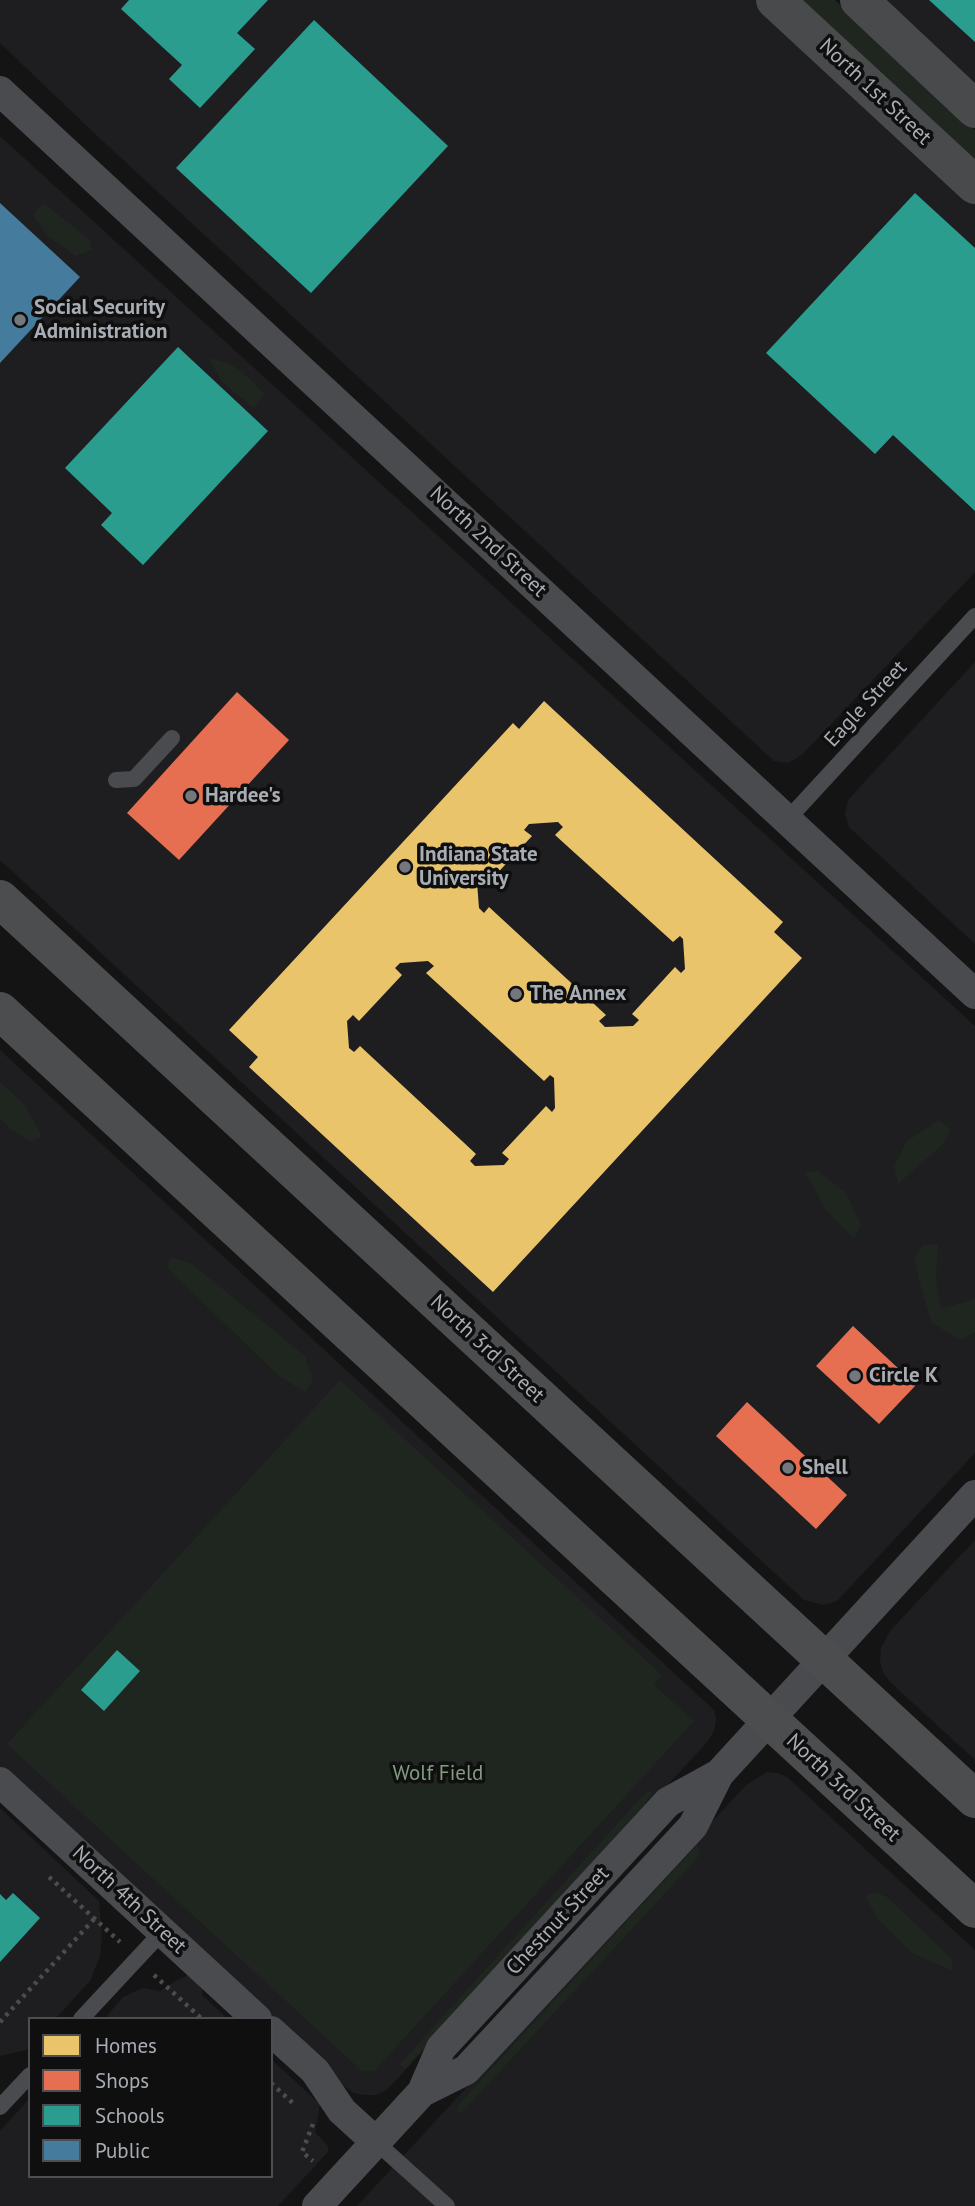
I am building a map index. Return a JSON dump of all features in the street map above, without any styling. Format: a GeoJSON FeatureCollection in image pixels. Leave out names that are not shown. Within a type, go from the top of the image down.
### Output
{"type":"FeatureCollection","features":[{"type":"Feature","properties":{"kind":"highway","name":"North 3rd Street"},"geometry":{"type":"LineString","coordinates":[[0,899],[975,1799]]}},
{"type":"Feature","properties":{"kind":"highway","name":"North 3rd Street"},"geometry":{"type":"LineString","coordinates":[[0,1011],[975,1909]]}},
{"type":"Feature","properties":{"kind":"main road","name":"North 1st Street"},"geometry":{"type":"LineString","coordinates":[[775,0],[975,185]]}},
{"type":"Feature","properties":{"kind":"main road"},"geometry":{"type":"LineString","coordinates":[[859,0],[975,108]]}},
{"type":"Feature","properties":{"kind":"street","name":"North 2nd Street"},"geometry":{"type":"LineString","coordinates":[[0,91],[975,994]]}},
{"type":"Feature","properties":{"kind":"street","name":"Chestnut Street"},"geometry":{"type":"LineString","coordinates":[[317,2206],[422,2092],[466,2070],[646,1877],[693,1826],[719,1773],[975,1495]]}},
{"type":"Feature","properties":{"kind":"street","name":"North 4th Street"},"geometry":{"type":"LineString","coordinates":[[0,1782],[255,2017]]}},
{"type":"Feature","properties":{"kind":"street"},"geometry":{"type":"LineString","coordinates":[[273,2033],[315,2071],[342,2111],[376,2142]]}},
{"type":"Feature","properties":{"kind":"lane","name":"Eagle Street"},"geometry":{"type":"LineString","coordinates":[[787,820],[975,616]]}},
{"type":"Feature","properties":{"kind":"lane"},"geometry":{"type":"LineString","coordinates":[[116,780],[134,779],[172,738]]}},
{"type":"Feature","properties":{"kind":"lane"},"geometry":{"type":"LineString","coordinates":[[83,2017],[163,1932]]}},
{"type":"Feature","properties":{"kind":"lane"},"geometry":{"type":"LineString","coordinates":[[0,2107],[28,2077]]}},
{"type":"Feature","properties":{"kind":"lane"},"geometry":{"type":"LineString","coordinates":[[376,2142],[447,2206]]}},
{"type":"Feature","properties":{"kind":"path"},"geometry":{"type":"LineString","coordinates":[[47,1875],[200,2017]]}},
{"type":"Feature","properties":{"kind":"path"},"geometry":{"type":"LineString","coordinates":[[0,2022],[118,1891]]}},
{"type":"Feature","properties":{"kind":"shaded area"},"geometry":{"type":"Polygon","coordinates":[[[0,0],[755,0],[975,203],[975,572],[802,755],[788,763],[774,761],[0,43],[0,0]]]}},
{"type":"Feature","properties":{"kind":"shaded area"},"geometry":{"type":"Polygon","coordinates":[[[882,0],[975,0],[975,86],[882,0]]]}},
{"type":"Feature","properties":{"kind":"shaded area","name":"Indiana State University"},"geometry":{"type":"Polygon","coordinates":[[[0,136],[975,1026],[975,1453],[837,1601],[824,1605],[804,1600],[0,860],[0,136]]]}},
{"type":"Feature","properties":{"kind":"shaded area"},"geometry":{"type":"Polygon","coordinates":[[[975,662],[975,944],[849,827],[845,814],[848,800],[975,662]]]}},
{"type":"Feature","properties":{"kind":"shaded area"},"geometry":{"type":"Polygon","coordinates":[[[0,1050],[714,1710],[716,1719],[714,1731],[708,1741],[387,2090],[376,2095],[353,2093],[343,2085],[273,2020],[273,2017],[269,2017],[0,1768],[0,1050]]]}},
{"type":"Feature","properties":{"kind":"shaded area"},"geometry":{"type":"Polygon","coordinates":[[[975,1540],[975,1760],[890,1682],[880,1662],[881,1648],[890,1631],[975,1540]]]}},
{"type":"Feature","properties":{"kind":"shaded area"},"geometry":{"type":"Polygon","coordinates":[[[767,1772],[787,1777],[975,1950],[975,2206],[357,2206],[746,1785],[767,1772]]]}},
{"type":"Feature","properties":{"kind":"shaded area"},"geometry":{"type":"Polygon","coordinates":[[[0,1808],[99,1901],[102,1936],[100,1956],[90,1981],[57,2017],[28,2017],[26,2050],[0,2056],[0,1808]]]}},
{"type":"Feature","properties":{"kind":"shaded area"},"geometry":{"type":"Polygon","coordinates":[[[191,1974],[203,1986],[202,1995],[226,2017],[106,2017],[123,1997],[143,1988],[160,1991],[191,1974]]]}},
{"type":"Feature","properties":{"kind":"shaded area"},"geometry":{"type":"Polygon","coordinates":[[[273,2061],[320,2104],[315,2132],[328,2146],[328,2152],[278,2206],[0,2206],[0,2131],[28,2100],[28,2178],[273,2178],[273,2061]]]}},
{"type":"Feature","properties":{"kind":"green space"},"geometry":{"type":"Polygon","coordinates":[[[802,0],[835,0],[975,130],[975,160],[802,0]]]}},
{"type":"Feature","properties":{"kind":"green space"},"geometry":{"type":"Polygon","coordinates":[[[43,203],[89,239],[92,250],[76,256],[49,237],[33,215],[43,203]]]}},
{"type":"Feature","properties":{"kind":"green space"},"geometry":{"type":"Polygon","coordinates":[[[209,358],[231,364],[264,394],[254,408],[222,382],[209,358]]]}},
{"type":"Feature","properties":{"kind":"green space"},"geometry":{"type":"Polygon","coordinates":[[[0,1082],[25,1105],[42,1136],[31,1142],[12,1130],[0,1118],[0,1082]]]}},
{"type":"Feature","properties":{"kind":"green space"},"geometry":{"type":"Polygon","coordinates":[[[939,1120],[951,1130],[943,1144],[898,1184],[894,1166],[907,1141],[939,1120]]]}},
{"type":"Feature","properties":{"kind":"green space"},"geometry":{"type":"Polygon","coordinates":[[[818,1171],[846,1193],[861,1225],[854,1239],[826,1210],[805,1172],[818,1171]]]}},
{"type":"Feature","properties":{"kind":"green space"},"geometry":{"type":"Polygon","coordinates":[[[938,1244],[936,1280],[941,1308],[975,1298],[975,1332],[960,1340],[932,1323],[921,1288],[914,1257],[923,1245],[938,1244]]]}},
{"type":"Feature","properties":{"kind":"green space"},"geometry":{"type":"Polygon","coordinates":[[[171,1257],[192,1264],[305,1356],[313,1380],[305,1392],[279,1376],[167,1268],[171,1257]]]}},
{"type":"Feature","properties":{"kind":"green space","name":"Wolf Field"},"geometry":{"type":"Polygon","coordinates":[[[340,1380],[662,1675],[654,1685],[694,1721],[374,2071],[362,2071],[7,1744],[340,1380]]]}},
{"type":"Feature","properties":{"kind":"green space"},"geometry":{"type":"Polygon","coordinates":[[[646,1792],[652,1792],[644,1805],[406,2068],[399,2065],[646,1792]]]}},
{"type":"Feature","properties":{"kind":"green space"},"geometry":{"type":"Polygon","coordinates":[[[697,1845],[700,1853],[695,1861],[463,2111],[457,2114],[459,2104],[697,1845]]]}},
{"type":"Feature","properties":{"kind":"green space"},"geometry":{"type":"Polygon","coordinates":[[[875,1892],[887,1897],[952,1959],[953,1971],[912,1953],[878,1919],[865,1896],[875,1892]]]}},
{"type":"Feature","properties":{"kind":"building: Homes","name":"The Annex"},"geometry":{"type":"Polygon","coordinates":[[[544,701],[783,922],[774,932],[802,958],[493,1292],[249,1067],[258,1057],[229,1030],[513,723],[519,729],[544,701]],[[558,822],[529,824],[524,830],[532,836],[489,882],[482,876],[477,882],[479,908],[484,913],[489,907],[606,1015],[599,1021],[605,1027],[633,1026],[639,1020],[632,1014],[675,967],[681,973],[685,969],[683,939],[680,936],[673,942],[555,835],[563,827],[558,822]],[[428,961],[400,963],[395,968],[402,975],[359,1021],[353,1015],[347,1021],[349,1048],[354,1052],[360,1046],[476,1154],[470,1161],[475,1166],[504,1165],[509,1159],[502,1153],[546,1106],[552,1112],[555,1108],[554,1078],[550,1075],[544,1081],[426,973],[434,966],[428,961]]]}},
{"type":"Feature","properties":{"kind":"building: Shops"},"geometry":{"type":"Polygon","coordinates":[[[237,692],[289,740],[179,860],[127,813],[237,692]]]}},
{"type":"Feature","properties":{"kind":"building: Shops"},"geometry":{"type":"Polygon","coordinates":[[[853,1326],[916,1385],[879,1424],[816,1366],[853,1326]]]}},
{"type":"Feature","properties":{"kind":"building: Shops"},"geometry":{"type":"Polygon","coordinates":[[[747,1402],[847,1495],[816,1529],[716,1436],[747,1402]]]}},
{"type":"Feature","properties":{"kind":"building: Schools"},"geometry":{"type":"Polygon","coordinates":[[[129,0],[268,0],[237,33],[255,49],[200,108],[169,79],[182,65],[121,9],[129,0]]]}},
{"type":"Feature","properties":{"kind":"building: Schools"},"geometry":{"type":"Polygon","coordinates":[[[929,0],[975,0],[975,42],[929,0]]]}},
{"type":"Feature","properties":{"kind":"building: Schools"},"geometry":{"type":"Polygon","coordinates":[[[314,20],[448,146],[311,293],[176,168],[314,20]]]}},
{"type":"Feature","properties":{"kind":"building: Schools"},"geometry":{"type":"Polygon","coordinates":[[[915,193],[975,248],[975,511],[893,435],[875,454],[766,353],[915,193]]]}},
{"type":"Feature","properties":{"kind":"building: Schools"},"geometry":{"type":"Polygon","coordinates":[[[178,347],[268,431],[143,565],[101,525],[112,513],[65,468],[178,347]]]}},
{"type":"Feature","properties":{"kind":"building: Schools"},"geometry":{"type":"Polygon","coordinates":[[[117,1650],[140,1671],[104,1711],[81,1690],[117,1650]]]}},
{"type":"Feature","properties":{"kind":"building: Schools"},"geometry":{"type":"Polygon","coordinates":[[[13,1893],[40,1918],[0,1962],[0,1894],[6,1900],[13,1893]]]}},
{"type":"Feature","properties":{"kind":"building: Public","name":"Social Security Administration"},"geometry":{"type":"Polygon","coordinates":[[[0,203],[80,277],[0,363],[0,203]]]}},
{"type":"Feature","properties":{"kind":"place","name":"Social Security Administration"},"geometry":{"type":"Point","coordinates":[20,320]}},
{"type":"Feature","properties":{"kind":"place","name":"Hardee's"},"geometry":{"type":"Point","coordinates":[191,796]}},
{"type":"Feature","properties":{"kind":"place","name":"Indiana State University"},"geometry":{"type":"Point","coordinates":[405,867]}},
{"type":"Feature","properties":{"kind":"place","name":"The Annex"},"geometry":{"type":"Point","coordinates":[516,994]}},
{"type":"Feature","properties":{"kind":"place","name":"Circle K"},"geometry":{"type":"Point","coordinates":[855,1376]}},
{"type":"Feature","properties":{"kind":"place","name":"Shell"},"geometry":{"type":"Point","coordinates":[788,1468]}}]}
